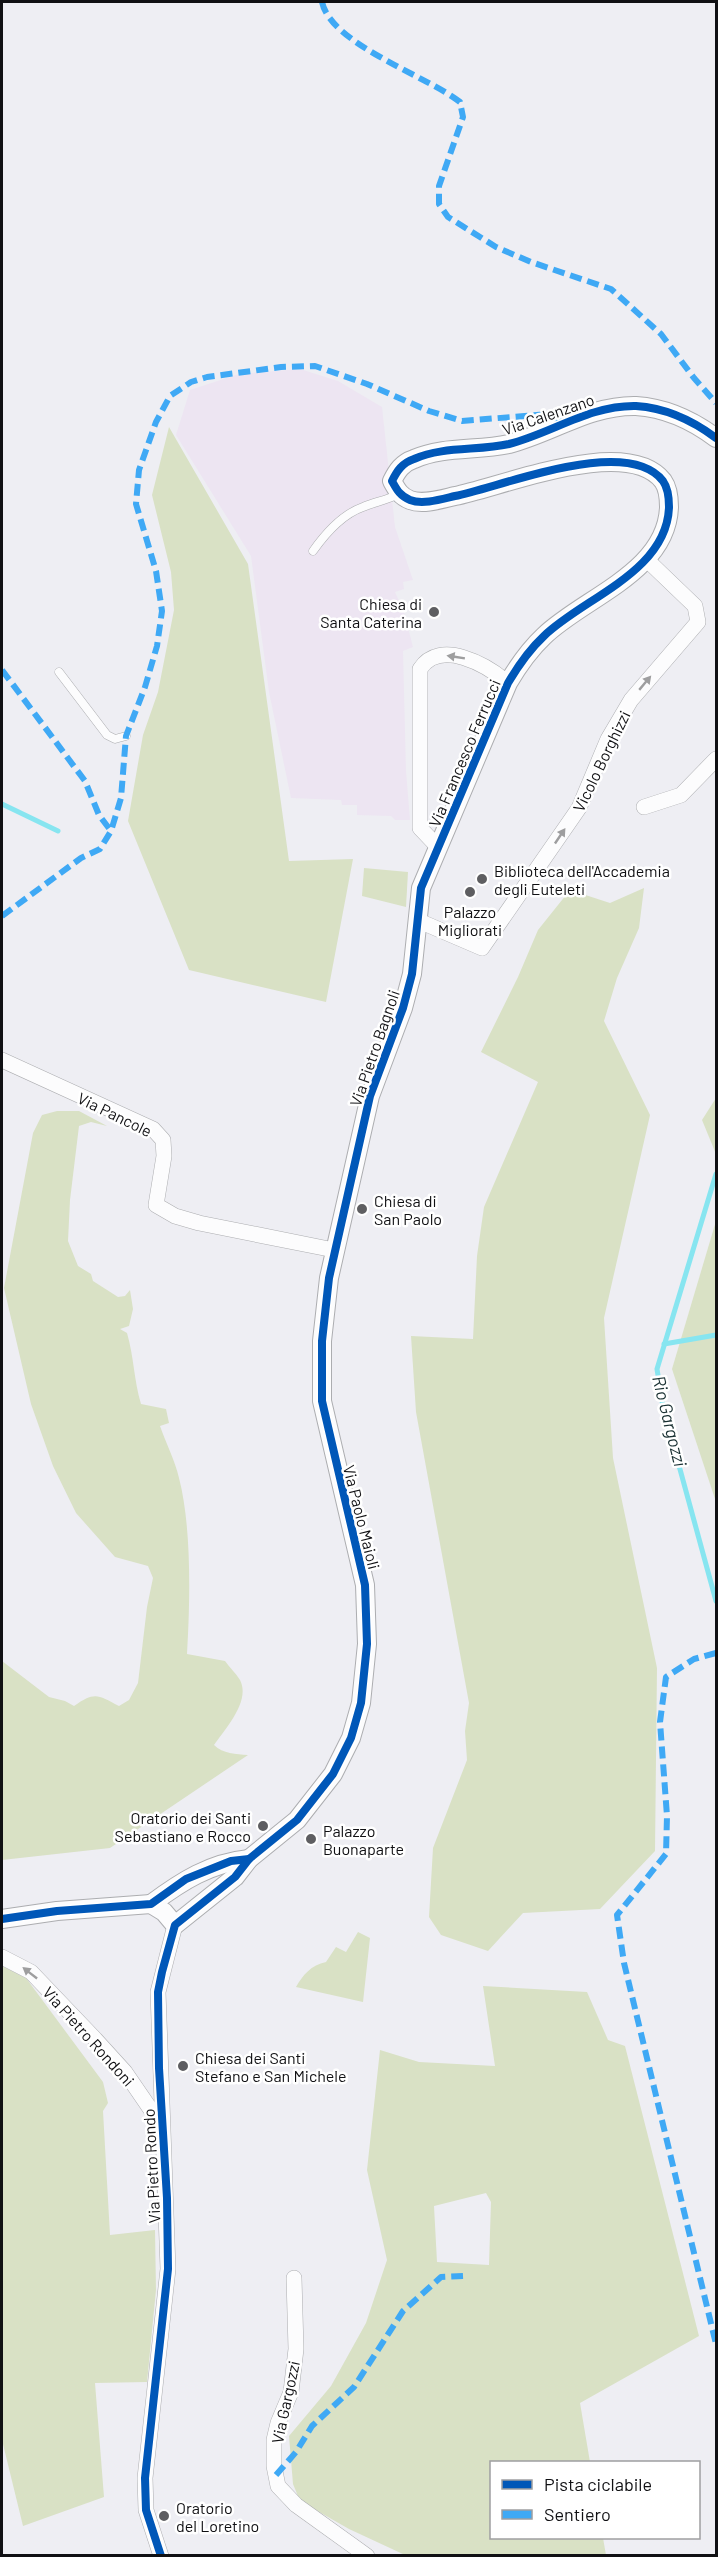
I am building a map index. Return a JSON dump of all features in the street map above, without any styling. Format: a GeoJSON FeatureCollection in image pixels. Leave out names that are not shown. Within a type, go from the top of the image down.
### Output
{"type":"FeatureCollection","features":[{"type":"Feature","properties":{"kind":"street","name":"Via Calenzano"},"geometry":{"type":"LineString","coordinates":[[396,488],[399,467],[414,459],[438,453],[510,444],[602,409],[636,406],[668,411],[695,422],[717,438]]}},
{"type":"Feature","properties":{"kind":"street","name":"Via Francesco Ferrucci"},"geometry":{"type":"LineString","coordinates":[[396,488],[413,501],[434,500],[597,462],[619,461],[640,465],[655,473],[664,483],[669,497],[668,514],[660,536],[646,559],[633,573],[544,636],[522,661],[508,683],[421,888]]}},
{"type":"Feature","properties":{"kind":"street","name":"Vicolo Borghizzi"},"geometry":{"type":"LineString","coordinates":[[419,921],[482,948],[579,808],[608,739],[631,700],[698,622],[695,606],[646,559]]}},
{"type":"Feature","properties":{"kind":"street"},"geometry":{"type":"LineString","coordinates":[[438,847],[420,828],[420,669],[433,657],[444,655],[467,659],[495,672],[508,683]]}},
{"type":"Feature","properties":{"kind":"street"},"geometry":{"type":"LineString","coordinates":[[644,807],[681,795],[717,759]]}},
{"type":"Feature","properties":{"kind":"street","name":"Via Pietro Bagnoli"},"geometry":{"type":"LineString","coordinates":[[334,1250],[370,1096],[412,974],[421,888]]}},
{"type":"Feature","properties":{"kind":"street","name":"Via Pancole"},"geometry":{"type":"LineString","coordinates":[[2,1060],[153,1129],[163,1140],[156,1205],[175,1216],[199,1223],[334,1250]]}},
{"type":"Feature","properties":{"kind":"street","name":"Via Paolo Maioli"},"geometry":{"type":"LineString","coordinates":[[249,1858],[297,1821],[333,1774],[351,1738],[361,1704],[367,1644],[365,1585],[322,1401],[320,1380],[328,1288],[334,1250]]}},
{"type":"Feature","properties":{"kind":"street"},"geometry":{"type":"LineString","coordinates":[[2,1919],[39,1913],[151,1904],[186,1879],[231,1861],[249,1858]]}},
{"type":"Feature","properties":{"kind":"street"},"geometry":{"type":"LineString","coordinates":[[151,1904],[164,1912],[176,1925],[235,1877],[249,1858]]}},
{"type":"Feature","properties":{"kind":"street","name":"Via Pietro Rondo"},"geometry":{"type":"LineString","coordinates":[[161,2556],[146,2511],[145,2478],[168,2269],[158,1992],[176,1925]]}},
{"type":"Feature","properties":{"kind":"street","name":"Via Pietro Rondoni"},"geometry":{"type":"LineString","coordinates":[[2,1957],[31,1972],[95,2039],[125,2072],[163,2129]]}},
{"type":"Feature","properties":{"kind":"street","name":"Via Gargozzi"},"geometry":{"type":"LineString","coordinates":[[294,2278],[297,2349],[291,2392],[278,2423],[274,2440],[274,2466],[279,2486],[296,2505],[366,2556]]}},
{"type":"Feature","properties":{"kind":"lane"},"geometry":{"type":"LineString","coordinates":[[314,551],[322,538],[348,515],[362,507],[383,502],[396,488]]}},
{"type":"Feature","properties":{"kind":"lane"},"geometry":{"type":"LineString","coordinates":[[59,672],[106,735],[115,740],[126,736]]}},
{"type":"Feature","properties":{"kind":"shaded area"},"geometry":{"type":"Polygon","coordinates":[[[300,369],[338,381],[382,407],[395,527],[413,580],[403,582],[404,589],[395,592],[404,612],[413,647],[403,651],[406,771],[410,820],[395,820],[391,816],[357,815],[357,805],[342,805],[341,800],[291,798],[269,692],[251,556],[176,435],[190,390],[239,374],[300,369]]]}},
{"type":"Feature","properties":{"kind":"green space"},"geometry":{"type":"Polygon","coordinates":[[[169,427],[248,564],[289,861],[353,859],[326,1002],[189,970],[128,821],[143,735],[158,692],[174,610],[171,572],[152,495],[169,427]]]}},
{"type":"Feature","properties":{"kind":"green space"},"geometry":{"type":"Polygon","coordinates":[[[364,868],[408,872],[406,907],[362,896],[364,868]]]}},
{"type":"Feature","properties":{"kind":"green space"},"geometry":{"type":"Polygon","coordinates":[[[644,888],[639,928],[617,978],[604,1021],[650,1115],[604,1318],[613,1458],[657,1668],[655,1851],[600,1909],[523,1913],[488,1951],[441,1935],[429,1917],[433,1848],[467,1760],[465,1731],[469,1703],[416,1412],[411,1336],[473,1339],[477,1256],[484,1207],[538,1082],[481,1052],[538,930],[570,890],[610,903],[644,888]]]}},
{"type":"Feature","properties":{"kind":"green space"},"geometry":{"type":"Polygon","coordinates":[[[716,1098],[716,1154],[702,1120],[716,1098]]]}},
{"type":"Feature","properties":{"kind":"green space"},"geometry":{"type":"Polygon","coordinates":[[[57,1111],[79,1111],[107,1126],[91,1122],[79,1126],[70,1200],[68,1241],[78,1266],[91,1274],[93,1281],[118,1297],[125,1296],[130,1290],[133,1309],[129,1326],[120,1329],[127,1333],[141,1404],[166,1409],[169,1423],[160,1426],[175,1465],[183,1498],[189,1566],[187,1654],[225,1661],[240,1680],[242,1697],[240,1706],[214,1745],[226,1752],[248,1755],[110,1848],[2,1860],[2,1661],[49,1697],[74,1706],[87,1698],[97,1696],[119,1706],[129,1700],[138,1683],[147,1607],[153,1578],[148,1566],[115,1557],[76,1513],[53,1466],[31,1404],[4,1288],[33,1133],[42,1115],[57,1111]]]}},
{"type":"Feature","properties":{"kind":"green space"},"geometry":{"type":"Polygon","coordinates":[[[716,1221],[716,1502],[672,1369],[716,1221]]]}},
{"type":"Feature","properties":{"kind":"green space"},"geometry":{"type":"Polygon","coordinates":[[[358,1932],[370,1938],[363,2002],[296,1987],[308,1971],[326,1962],[336,1947],[346,1952],[358,1932]]]}},
{"type":"Feature","properties":{"kind":"green space"},"geometry":{"type":"Polygon","coordinates":[[[2,1966],[26,1978],[103,2082],[108,2103],[103,2111],[110,2235],[155,2230],[156,2290],[147,2382],[95,2383],[104,2497],[23,2526],[2,2440],[2,1966]]]}},
{"type":"Feature","properties":{"kind":"green space"},"geometry":{"type":"Polygon","coordinates":[[[483,1986],[587,1992],[608,2040],[625,2046],[699,2336],[580,2403],[590,2461],[490,2461],[490,2539],[603,2539],[606,2555],[405,2555],[349,2529],[300,2501],[293,2484],[289,2436],[331,2386],[366,2323],[387,2260],[367,2170],[380,2050],[419,2062],[495,2066],[483,1986]],[[486,2193],[434,2206],[437,2262],[489,2265],[491,2202],[486,2193]]]}},
{"type":"Feature","properties":{"kind":"waterway"},"geometry":{"type":"LineString","coordinates":[[2,804],[58,831]]}},
{"type":"Feature","properties":{"kind":"waterway","name":"Rio Gargozzi"},"geometry":{"type":"LineString","coordinates":[[716,1174],[657,1369],[663,1407],[716,1601]]}},
{"type":"Feature","properties":{"kind":"waterway"},"geometry":{"type":"LineString","coordinates":[[664,1344],[716,1335]]}},
{"type":"Feature","properties":{"kind":"marked path"},"geometry":{"type":"LineString","coordinates":[[322,2],[329,17],[342,32],[381,58],[460,102],[463,117],[439,186],[439,204],[448,217],[496,247],[531,262],[611,289],[661,334],[716,403]]}},
{"type":"Feature","properties":{"kind":"marked path"},"geometry":{"type":"LineString","coordinates":[[2,916],[81,858],[100,849],[111,831],[121,798],[126,736],[145,687],[157,646],[162,611],[156,571],[136,504],[139,470],[156,422],[170,396],[191,382],[207,377],[281,367],[315,366],[367,384],[429,411],[462,421],[549,414],[564,424]]}},
{"type":"Feature","properties":{"kind":"marked path"},"geometry":{"type":"LineString","coordinates":[[2,670],[85,781],[99,815],[111,831]]}},
{"type":"Feature","properties":{"kind":"marked path"},"geometry":{"type":"LineString","coordinates":[[716,1653],[694,1659],[666,1677],[660,1722],[667,1816],[666,1854],[617,1915],[624,1963],[716,2344]]}},
{"type":"Feature","properties":{"kind":"marked path"},"geometry":{"type":"LineString","coordinates":[[276,2475],[296,2452],[312,2426],[354,2387],[403,2311],[441,2277],[463,2276]]}},
{"type":"Feature","properties":{"kind":"cycle path"},"geometry":{"type":"LineString","coordinates":[[161,2556],[146,2510],[145,2478],[168,2269],[158,1992],[175,1925],[235,1877],[249,1859],[297,1820],[333,1774],[351,1738],[361,1703],[367,1644],[365,1585],[322,1401],[322,1341],[329,1278],[370,1096],[403,1008],[412,974],[421,888],[508,683],[516,670],[544,636],[560,622],[620,582],[639,566],[654,549],[665,530],[669,507],[668,493],[663,481],[646,468],[622,463],[594,463],[564,468],[427,502],[407,498],[399,492],[392,481],[403,465],[425,455],[449,450],[509,444],[587,415],[619,407],[647,407],[669,412],[688,420],[716,438]]}},
{"type":"Feature","properties":{"kind":"cycle path"},"geometry":{"type":"LineString","coordinates":[[2,1919],[57,1911],[151,1904],[186,1879],[231,1861],[249,1859]]}},
{"type":"Feature","properties":{"kind":"place","name":"Chiesa di Santa Caterina"},"geometry":{"type":"Point","coordinates":[434,612]}},
{"type":"Feature","properties":{"kind":"place","name":"Biblioteca dell'Accademia degli Euteleti"},"geometry":{"type":"Point","coordinates":[482,879]}},
{"type":"Feature","properties":{"kind":"place","name":"Palazzo Migliorati"},"geometry":{"type":"Point","coordinates":[470,892]}},
{"type":"Feature","properties":{"kind":"place","name":"Chiesa di San Paolo"},"geometry":{"type":"Point","coordinates":[362,1209]}},
{"type":"Feature","properties":{"kind":"place","name":"Oratorio dei Santi Sebastiano e Rocco"},"geometry":{"type":"Point","coordinates":[263,1826]}},
{"type":"Feature","properties":{"kind":"place","name":"Palazzo Buonaparte"},"geometry":{"type":"Point","coordinates":[311,1839]}},
{"type":"Feature","properties":{"kind":"place","name":"Chiesa dei Santi Stefano e San Michele"},"geometry":{"type":"Point","coordinates":[183,2066]}},
{"type":"Feature","properties":{"kind":"place","name":"Oratorio del Loretino"},"geometry":{"type":"Point","coordinates":[164,2516]}}]}
